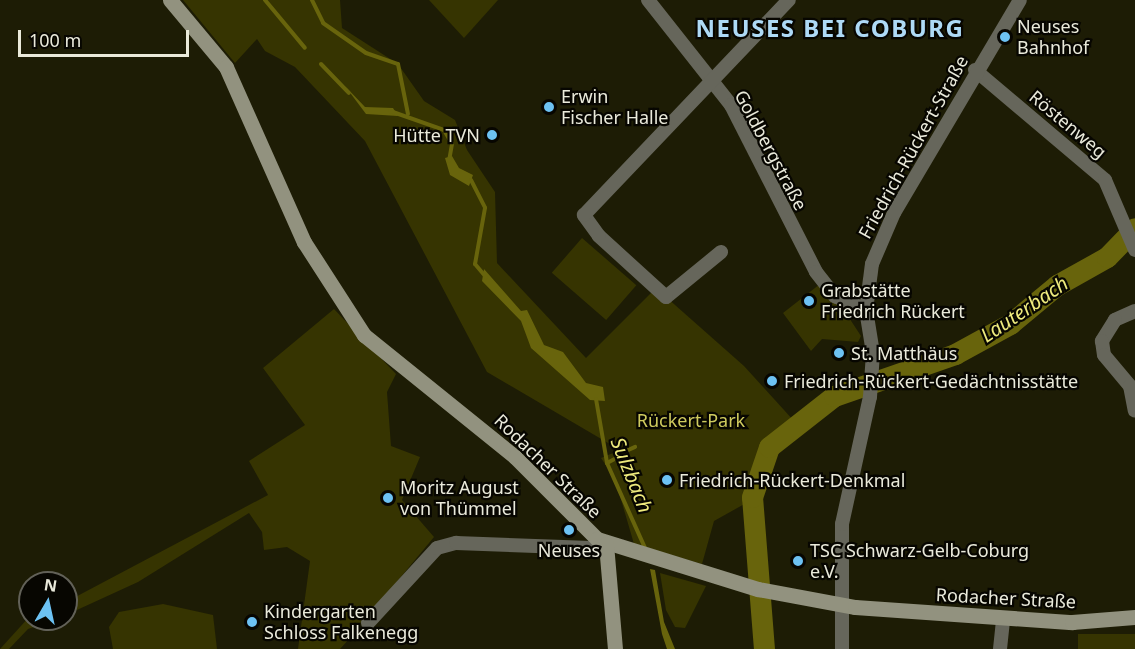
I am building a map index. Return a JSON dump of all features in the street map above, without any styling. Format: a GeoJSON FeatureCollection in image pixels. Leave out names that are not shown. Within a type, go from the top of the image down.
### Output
{"type":"FeatureCollection","features":[{"type":"Feature","properties":{"kind":"street","name":"Rodacher Straße"},"geometry":{"type":"LineString","coordinates":[[170,0],[226,67],[304,242],[364,335],[515,457],[582,527],[606,544],[661,562],[763,590],[840,605],[1003,619],[1135,617]]}},
{"type":"Feature","properties":{"kind":"street","name":"Goldbergstraße"},"geometry":{"type":"LineString","coordinates":[[648,0],[731,105],[816,272],[835,296],[866,310]]}},
{"type":"Feature","properties":{"kind":"street","name":"Friedrich-Rückert-Straße"},"geometry":{"type":"LineString","coordinates":[[842,649],[840,605],[846,494],[871,388],[869,369],[873,352],[866,310],[878,246],[975,70],[1020,0]]}},
{"type":"Feature","properties":{"kind":"street"},"geometry":{"type":"LineString","coordinates":[[721,252],[666,297],[599,236],[584,215],[787,1]]}},
{"type":"Feature","properties":{"kind":"street","name":"Röstenweg"},"geometry":{"type":"LineString","coordinates":[[975,70],[1086,159],[1105,180],[1135,250]]}},
{"type":"Feature","properties":{"kind":"street"},"geometry":{"type":"LineString","coordinates":[[1135,311],[1115,320],[1102,341],[1104,355],[1130,386],[1135,411]]}},
{"type":"Feature","properties":{"kind":"street"},"geometry":{"type":"LineString","coordinates":[[368,623],[437,548],[456,543],[591,548],[606,544],[615,649]]}},
{"type":"Feature","properties":{"kind":"street"},"geometry":{"type":"LineString","coordinates":[[1000,649],[1003,619]]}},
{"type":"Feature","properties":{"kind":"green space","name":"Rückert-Park"},"geometry":{"type":"Polygon","coordinates":[[[183,0],[340,0],[342,28],[398,64],[424,101],[455,120],[467,150],[495,192],[497,263],[586,358],[652,292],[666,297],[744,366],[794,421],[761,448],[748,502],[714,521],[702,564],[634,544],[615,479],[601,458],[620,450],[487,372],[365,141],[295,67],[265,51],[257,39],[235,63],[183,0]]]}},
{"type":"Feature","properties":{"kind":"green space"},"geometry":{"type":"Polygon","coordinates":[[[429,0],[498,0],[464,38],[429,0]]]}},
{"type":"Feature","properties":{"kind":"green space"},"geometry":{"type":"Polygon","coordinates":[[[582,238],[636,285],[606,320],[552,273],[582,238]]]}},
{"type":"Feature","properties":{"kind":"green space"},"geometry":{"type":"Polygon","coordinates":[[[820,284],[844,310],[861,336],[858,342],[822,339],[811,351],[783,313],[820,284]]]}},
{"type":"Feature","properties":{"kind":"green space"},"geometry":{"type":"Polygon","coordinates":[[[334,309],[396,374],[387,392],[391,446],[420,457],[402,500],[434,537],[340,649],[298,649],[310,561],[287,547],[264,550],[262,532],[249,513],[138,582],[78,610],[78,596],[268,495],[249,461],[305,425],[263,368],[334,309]]]}},
{"type":"Feature","properties":{"kind":"green space"},"geometry":{"type":"Polygon","coordinates":[[[660,573],[706,586],[685,628],[675,627],[666,610],[660,573]]]}},
{"type":"Feature","properties":{"kind":"green space"},"geometry":{"type":"Polygon","coordinates":[[[163,604],[213,615],[217,649],[113,649],[109,627],[119,612],[163,604]]]}},
{"type":"Feature","properties":{"kind":"green space"},"geometry":{"type":"Polygon","coordinates":[[[18,629],[26,631],[9,649],[0,649],[18,629]]]}},
{"type":"Feature","properties":{"kind":"green space"},"geometry":{"type":"Polygon","coordinates":[[[1078,634],[1135,634],[1135,649],[1078,649],[1078,634]]]}},
{"type":"Feature","properties":{"kind":"shaded area"},"geometry":{"type":"Polygon","coordinates":[[[345,86],[365,107],[393,108],[398,116],[366,114],[345,86]]]}},
{"type":"Feature","properties":{"kind":"shaded area"},"geometry":{"type":"Polygon","coordinates":[[[452,156],[459,168],[473,175],[469,186],[450,175],[445,158],[452,156]]]}},
{"type":"Feature","properties":{"kind":"shaded area"},"geometry":{"type":"Polygon","coordinates":[[[484,269],[521,311],[527,310],[544,345],[563,352],[586,383],[603,387],[605,401],[590,400],[531,348],[521,321],[482,281],[484,269]]]}},
{"type":"Feature","properties":{"kind":"shaded area"},"geometry":{"type":"Polygon","coordinates":[[[861,382],[862,390],[854,395],[833,401],[826,396],[861,382]]]}},
{"type":"Feature","properties":{"kind":"shaded area"},"geometry":{"type":"Polygon","coordinates":[[[761,541],[765,580],[757,578],[753,544],[761,541]]]}},
{"type":"Feature","properties":{"kind":"shaded area"},"geometry":{"type":"Polygon","coordinates":[[[650,569],[655,570],[664,622],[675,649],[667,649],[662,634],[650,569]]]}},
{"type":"Feature","properties":{"kind":"waterway","name":"Sulzbach"},"geometry":{"type":"LineString","coordinates":[[265,0],[305,48]]}},
{"type":"Feature","properties":{"kind":"waterway","name":"Sulzbach"},"geometry":{"type":"LineString","coordinates":[[312,0],[323,23],[366,53],[398,64],[408,114]]}},
{"type":"Feature","properties":{"kind":"waterway","name":"Sulzbach"},"geometry":{"type":"LineString","coordinates":[[321,64],[349,93]]}},
{"type":"Feature","properties":{"kind":"waterway","name":"Sulzbach"},"geometry":{"type":"LineString","coordinates":[[390,111],[444,130],[452,144],[449,161]]}},
{"type":"Feature","properties":{"kind":"waterway","name":"Sulzbach"},"geometry":{"type":"LineString","coordinates":[[471,180],[485,208],[475,264],[486,277]]}},
{"type":"Feature","properties":{"kind":"waterway","name":"Lauterbach"},"geometry":{"type":"LineString","coordinates":[[764,649],[752,497],[769,447],[834,396],[955,354],[1010,324],[1057,285],[1107,257],[1135,228]]}},
{"type":"Feature","properties":{"kind":"waterway","name":"Sulzbach"},"geometry":{"type":"LineString","coordinates":[[596,399],[607,463],[645,548]]}},
{"type":"Feature","properties":{"kind":"waterway"},"geometry":{"type":"LineString","coordinates":[[626,451],[635,447]]}},
{"type":"Feature","properties":{"kind":"waterway"},"geometry":{"type":"LineString","coordinates":[[607,463],[620,456]]}},
{"type":"Feature","properties":{"kind":"place","name":"Neuses Bahnhof"},"geometry":{"type":"Point","coordinates":[1005,37]}},
{"type":"Feature","properties":{"kind":"place","name":"Erwin Fischer Halle"},"geometry":{"type":"Point","coordinates":[549,107]}},
{"type":"Feature","properties":{"kind":"place","name":"Hütte TVN"},"geometry":{"type":"Point","coordinates":[492,135]}},
{"type":"Feature","properties":{"kind":"place","name":"Grabstätte Friedrich Rückert"},"geometry":{"type":"Point","coordinates":[809,301]}},
{"type":"Feature","properties":{"kind":"place","name":"St. Matthäus"},"geometry":{"type":"Point","coordinates":[839,353]}},
{"type":"Feature","properties":{"kind":"place","name":"Friedrich-Rückert-Gedächtnisstätte"},"geometry":{"type":"Point","coordinates":[772,381]}},
{"type":"Feature","properties":{"kind":"place","name":"Friedrich-Rückert-Denkmal"},"geometry":{"type":"Point","coordinates":[667,480]}},
{"type":"Feature","properties":{"kind":"place","name":"Moritz August von Thümmel"},"geometry":{"type":"Point","coordinates":[388,498]}},
{"type":"Feature","properties":{"kind":"place","name":"Neuses"},"geometry":{"type":"Point","coordinates":[569,530]}},
{"type":"Feature","properties":{"kind":"place","name":"TSC Schwarz-Gelb-Coburg e.V."},"geometry":{"type":"Point","coordinates":[798,561]}},
{"type":"Feature","properties":{"kind":"place","name":"Kindergarten Schloss Falkenegg"},"geometry":{"type":"Point","coordinates":[252,622]}},
{"type":"Feature","properties":{"kind":"district","name":"NEUSES BEI COBURG"},"geometry":{"type":"Point","coordinates":[830,28]}}]}
